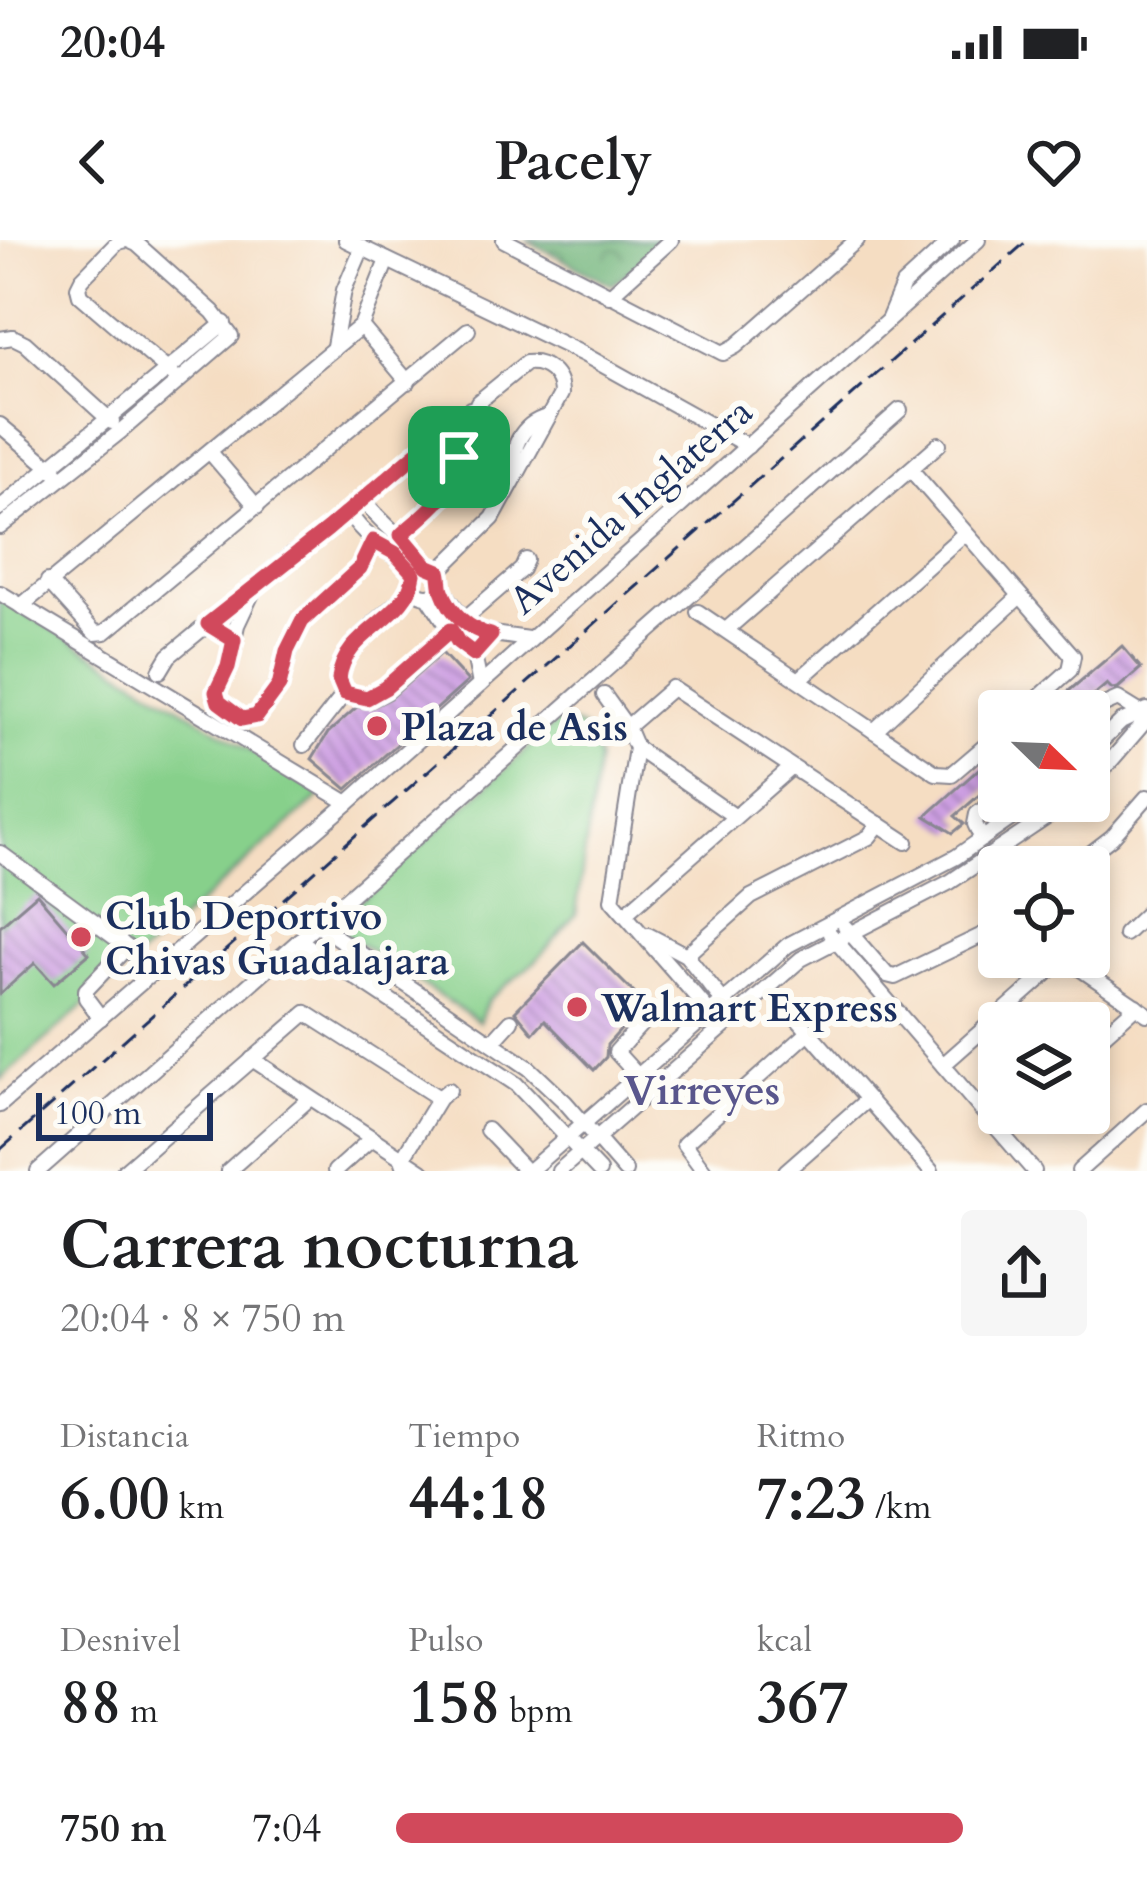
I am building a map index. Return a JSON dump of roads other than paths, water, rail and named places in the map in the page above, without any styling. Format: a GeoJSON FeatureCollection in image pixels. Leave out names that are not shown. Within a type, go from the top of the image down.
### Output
{"type":"FeatureCollection","features":[{"type":"Feature","properties":{"kind":"street"},"geometry":{"type":"LineString","coordinates":[[346,240],[583,354],[748,446]]}},
{"type":"Feature","properties":{"kind":"street"},"geometry":{"type":"LineString","coordinates":[[609,296],[671,240]]}},
{"type":"Feature","properties":{"kind":"street"},"geometry":{"type":"LineString","coordinates":[[510,242],[723,352],[736,346],[857,240]]}},
{"type":"Feature","properties":{"kind":"street"},"geometry":{"type":"LineString","coordinates":[[0,527],[63,478],[115,425],[175,376],[224,323],[137,244],[118,242],[82,279],[80,295],[175,376]]}},
{"type":"Feature","properties":{"kind":"street","name":"Avenida Inglaterra"},"geometry":{"type":"LineString","coordinates":[[0,1105],[748,446],[888,320],[963,243]]}},
{"type":"Feature","properties":{"kind":"street"},"geometry":{"type":"LineString","coordinates":[[334,346],[344,290],[362,248]]}},
{"type":"Feature","properties":{"kind":"street"},"geometry":{"type":"LineString","coordinates":[[21,607],[362,326],[387,260]]}},
{"type":"Feature","properties":{"kind":"street"},"geometry":{"type":"LineString","coordinates":[[362,326],[408,382]]}},
{"type":"Feature","properties":{"kind":"street"},"geometry":{"type":"LineString","coordinates":[[48,581],[95,633],[105,632],[468,330]]}},
{"type":"Feature","properties":{"kind":"street"},"geometry":{"type":"LineString","coordinates":[[0,339],[13,337],[25,343],[115,425]]}},
{"type":"Feature","properties":{"kind":"street"},"geometry":{"type":"LineString","coordinates":[[160,671],[169,656],[526,363],[550,369],[561,386],[547,417],[531,424],[518,440],[512,460],[516,473],[493,518],[423,574],[393,611],[348,651],[339,679],[345,693]]}},
{"type":"Feature","properties":{"kind":"street"},"geometry":{"type":"LineString","coordinates":[[401,535],[445,496],[457,478],[463,435],[478,402]]}},
{"type":"Feature","properties":{"kind":"street"},"geometry":{"type":"LineString","coordinates":[[38,1171],[900,410]]}},
{"type":"Feature","properties":{"kind":"street"},"geometry":{"type":"LineString","coordinates":[[0,425],[63,478]]}},
{"type":"Feature","properties":{"kind":"street"},"geometry":{"type":"LineString","coordinates":[[0,508],[50,466],[115,425]]}},
{"type":"Feature","properties":{"kind":"street"},"geometry":{"type":"LineString","coordinates":[[437,436],[459,457]]}},
{"type":"Feature","properties":{"kind":"street"},"geometry":{"type":"LineString","coordinates":[[726,630],[940,444]]}},
{"type":"Feature","properties":{"kind":"street"},"geometry":{"type":"LineString","coordinates":[[210,452],[257,507]]}},
{"type":"Feature","properties":{"kind":"street"},"geometry":{"type":"LineString","coordinates":[[912,471],[1073,656],[1070,670],[1048,690]]}},
{"type":"Feature","properties":{"kind":"street"},"geometry":{"type":"LineString","coordinates":[[362,498],[376,517],[401,535],[457,626],[458,642],[474,654],[480,685]]}},
{"type":"Feature","properties":{"kind":"street"},"geometry":{"type":"LineString","coordinates":[[347,510],[359,530],[423,574],[434,592]]}},
{"type":"Feature","properties":{"kind":"street"},"geometry":{"type":"LineString","coordinates":[[800,679],[964,534]]}},
{"type":"Feature","properties":{"kind":"street"},"geometry":{"type":"LineString","coordinates":[[256,584],[216,692],[219,702],[247,721],[257,716],[279,686],[289,646],[306,615],[360,568],[373,541]]}},
{"type":"Feature","properties":{"kind":"street"},"geometry":{"type":"LineString","coordinates":[[345,693],[367,698],[385,688],[526,560]]}},
{"type":"Feature","properties":{"kind":"street"},"geometry":{"type":"LineString","coordinates":[[0,592],[348,803]]}},
{"type":"Feature","properties":{"kind":"street"},"geometry":{"type":"LineString","coordinates":[[874,730],[1019,596]]}},
{"type":"Feature","properties":{"kind":"street"},"geometry":{"type":"LineString","coordinates":[[698,611],[936,772],[952,774],[978,752]]}},
{"type":"Feature","properties":{"kind":"street"},"geometry":{"type":"LineString","coordinates":[[208,624],[234,640]]}},
{"type":"Feature","properties":{"kind":"street"},"geometry":{"type":"LineString","coordinates":[[457,626],[528,639]]}},
{"type":"Feature","properties":{"kind":"street"},"geometry":{"type":"LineString","coordinates":[[474,654],[491,635]]}},
{"type":"Feature","properties":{"kind":"street"},"geometry":{"type":"LineString","coordinates":[[627,727],[672,688],[905,842]]}},
{"type":"Feature","properties":{"kind":"street"},"geometry":{"type":"LineString","coordinates":[[304,745],[345,693]]}},
{"type":"Feature","properties":{"kind":"street"},"geometry":{"type":"LineString","coordinates":[[604,695],[636,748],[734,816]]}},
{"type":"Feature","properties":{"kind":"street"},"geometry":{"type":"LineString","coordinates":[[1110,702],[1125,701],[1143,720]]}},
{"type":"Feature","properties":{"kind":"street"},"geometry":{"type":"LineString","coordinates":[[1110,740],[1143,720]]}},
{"type":"Feature","properties":{"kind":"street"},"geometry":{"type":"LineString","coordinates":[[1110,760],[1143,720]]}},
{"type":"Feature","properties":{"kind":"street"},"geometry":{"type":"LineString","coordinates":[[636,748],[612,900],[722,1027]]}},
{"type":"Feature","properties":{"kind":"street"},"geometry":{"type":"LineString","coordinates":[[625,914],[790,768]]}},
{"type":"Feature","properties":{"kind":"street"},"geometry":{"type":"LineString","coordinates":[[1100,846],[1147,797]]}},
{"type":"Feature","properties":{"kind":"street"},"geometry":{"type":"LineString","coordinates":[[978,816],[982,839]]}},
{"type":"Feature","properties":{"kind":"street"},"geometry":{"type":"LineString","coordinates":[[487,1130],[527,1171],[770,958],[956,857],[1005,822]]}},
{"type":"Feature","properties":{"kind":"street"},"geometry":{"type":"LineString","coordinates":[[559,1171],[801,959],[966,873],[1039,822]]}},
{"type":"Feature","properties":{"kind":"street"},"geometry":{"type":"LineString","coordinates":[[686,955],[751,897],[869,837],[879,824]]}},
{"type":"Feature","properties":{"kind":"street"},"geometry":{"type":"LineString","coordinates":[[0,853],[127,947],[153,973]]}},
{"type":"Feature","properties":{"kind":"street"},"geometry":{"type":"LineString","coordinates":[[956,857],[966,873]]}},
{"type":"Feature","properties":{"kind":"street"},"geometry":{"type":"LineString","coordinates":[[1126,934],[1147,913]]}},
{"type":"Feature","properties":{"kind":"street"},"geometry":{"type":"LineString","coordinates":[[831,921],[978,1106]]}},
{"type":"Feature","properties":{"kind":"street"},"geometry":{"type":"LineString","coordinates":[[317,924],[547,1082],[625,1171]]}},
{"type":"Feature","properties":{"kind":"street"},"geometry":{"type":"LineString","coordinates":[[640,931],[686,955],[735,1015]]}},
{"type":"Feature","properties":{"kind":"street"},"geometry":{"type":"LineString","coordinates":[[842,937],[895,977],[978,937]]}},
{"type":"Feature","properties":{"kind":"street"},"geometry":{"type":"LineString","coordinates":[[299,940],[516,1084],[599,1171]]}},
{"type":"Feature","properties":{"kind":"street"},"geometry":{"type":"LineString","coordinates":[[101,1018],[86,998],[86,990],[127,947]]}},
{"type":"Feature","properties":{"kind":"street"},"geometry":{"type":"LineString","coordinates":[[943,1065],[1040,978]]}},
{"type":"Feature","properties":{"kind":"street"},"geometry":{"type":"LineString","coordinates":[[1094,978],[1142,1010],[1110,1033]]}},
{"type":"Feature","properties":{"kind":"street"},"geometry":{"type":"LineString","coordinates":[[781,1000],[931,1171]]}},
{"type":"Feature","properties":{"kind":"street"},"geometry":{"type":"LineString","coordinates":[[434,1030],[446,1012]]}},
{"type":"Feature","properties":{"kind":"street"},"geometry":{"type":"LineString","coordinates":[[124,1171],[306,1013],[444,1094],[404,1165]]}},
{"type":"Feature","properties":{"kind":"street"},"geometry":{"type":"LineString","coordinates":[[634,1013],[643,1022],[616,1052],[638,1075]]}},
{"type":"Feature","properties":{"kind":"street"},"geometry":{"type":"LineString","coordinates":[[492,1042],[511,1021]]}},
{"type":"Feature","properties":{"kind":"street"},"geometry":{"type":"LineString","coordinates":[[704,1171],[684,1144],[809,1032]]}},
{"type":"Feature","properties":{"kind":"street"},"geometry":{"type":"LineString","coordinates":[[252,1059],[372,1138],[404,1165],[422,1171]]}},
{"type":"Feature","properties":{"kind":"street"},"geometry":{"type":"LineString","coordinates":[[228,1171],[310,1098]]}},
{"type":"Feature","properties":{"kind":"street"},"geometry":{"type":"LineString","coordinates":[[786,1171],[868,1100]]}},
{"type":"Feature","properties":{"kind":"street"},"geometry":{"type":"LineString","coordinates":[[1079,1171],[1147,1110]]}},
{"type":"Feature","properties":{"kind":"street"},"geometry":{"type":"LineString","coordinates":[[1002,1134],[1034,1171]]}},
{"type":"Feature","properties":{"kind":"street"},"geometry":{"type":"LineString","coordinates":[[335,1171],[372,1138]]}},
{"type":"Feature","properties":{"kind":"railway"},"geometry":{"type":"LineString","coordinates":[[0,1150],[1028,240]]}},
{"type":"Feature","properties":{"kind":"place","name":"Plaza de Asis"},"geometry":{"type":"Point","coordinates":[377,726]}},
{"type":"Feature","properties":{"kind":"place","name":"Club Deportivo Chivas Guadalajara"},"geometry":{"type":"Point","coordinates":[81,937]}},
{"type":"Feature","properties":{"kind":"place","name":"Walmart Express"},"geometry":{"type":"Point","coordinates":[577,1007]}},
{"type":"Feature","properties":{"kind":"district","name":"Virreyes"},"geometry":{"type":"Point","coordinates":[702,1089]}}]}
